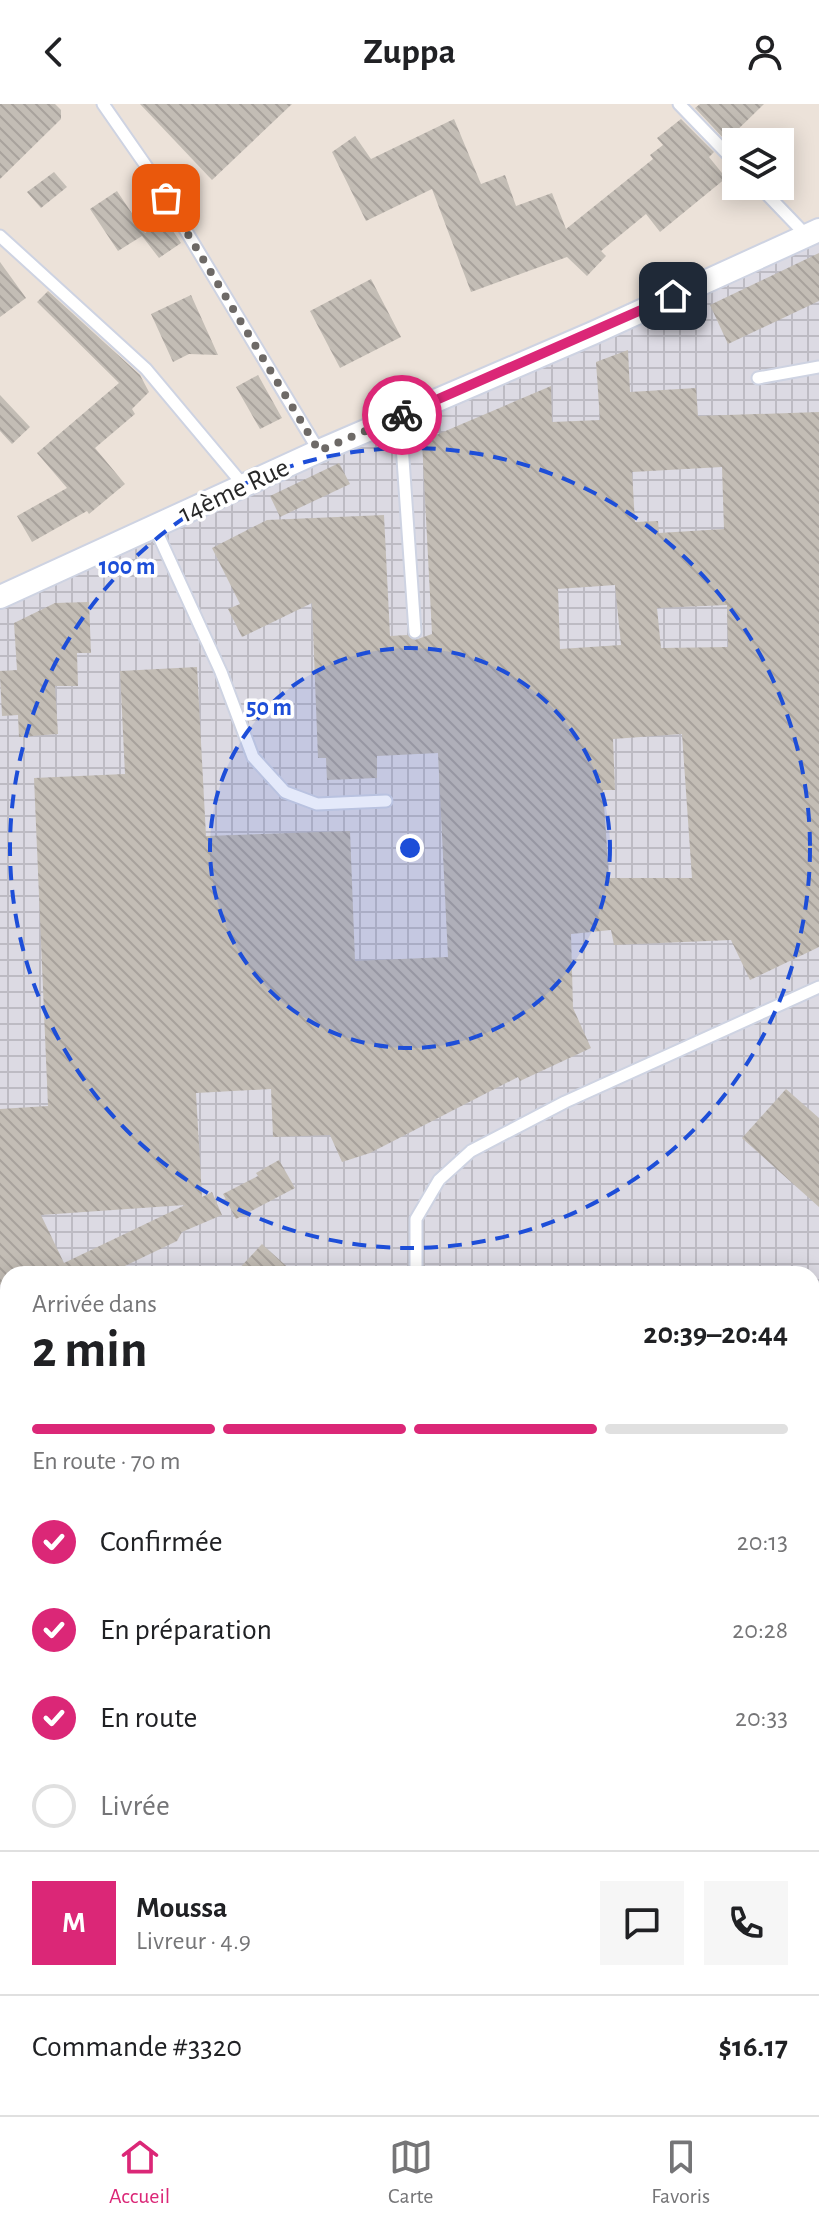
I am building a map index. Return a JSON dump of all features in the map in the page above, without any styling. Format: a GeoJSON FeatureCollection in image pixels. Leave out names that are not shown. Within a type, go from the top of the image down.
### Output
{"type":"FeatureCollection","features":[{"type":"Feature","properties":{"kind":"street","name":"14ème Rue"},"geometry":{"type":"LineString","coordinates":[[0,597],[812,232]]}},
{"type":"Feature","properties":{"kind":"lane"},"geometry":{"type":"LineString","coordinates":[[103,104],[151,173],[319,451]]}},
{"type":"Feature","properties":{"kind":"lane"},"geometry":{"type":"LineString","coordinates":[[679,104],[722,149]]}},
{"type":"Feature","properties":{"kind":"lane"},"geometry":{"type":"LineString","coordinates":[[775,200],[812,232]]}},
{"type":"Feature","properties":{"kind":"lane"},"geometry":{"type":"LineString","coordinates":[[0,236],[146,369],[245,487]]}},
{"type":"Feature","properties":{"kind":"lane"},"geometry":{"type":"LineString","coordinates":[[758,378],[819,367]]}},
{"type":"Feature","properties":{"kind":"lane"},"geometry":{"type":"LineString","coordinates":[[400,416],[415,632]]}},
{"type":"Feature","properties":{"kind":"lane"},"geometry":{"type":"LineString","coordinates":[[155,528],[221,672],[253,757],[285,792],[317,804],[386,801]]}},
{"type":"Feature","properties":{"kind":"lane"},"geometry":{"type":"LineString","coordinates":[[416,1266],[416,1219],[439,1180],[471,1151],[565,1102],[819,987]]}},
{"type":"Feature","properties":{"kind":"shaded area"},"geometry":{"type":"Polygon","coordinates":[[[819,236],[819,1266],[0,1266],[0,608],[819,236]]]}},
{"type":"Feature","properties":{"kind":"building"},"geometry":{"type":"Polygon","coordinates":[[[0,104],[55,104],[61,110],[61,119],[0,179],[0,104]]]}},
{"type":"Feature","properties":{"kind":"building"},"geometry":{"type":"Polygon","coordinates":[[[140,104],[292,104],[212,180],[140,104]]]}},
{"type":"Feature","properties":{"kind":"building"},"geometry":{"type":"Polygon","coordinates":[[[700,104],[764,104],[739,128],[722,128],[722,137],[695,108],[700,104]]]}},
{"type":"Feature","properties":{"kind":"building"},"geometry":{"type":"Polygon","coordinates":[[[454,119],[481,184],[505,175],[516,206],[552,193],[566,229],[653,159],[650,155],[663,145],[657,138],[681,119],[714,152],[709,157],[722,173],[722,181],[660,232],[646,214],[601,251],[606,256],[587,276],[567,257],[471,292],[432,189],[366,221],[332,152],[355,136],[371,159],[454,119]]]}},
{"type":"Feature","properties":{"kind":"building"},"geometry":{"type":"Polygon","coordinates":[[[54,172],[67,187],[41,208],[27,192],[54,172]]]}},
{"type":"Feature","properties":{"kind":"building"},"geometry":{"type":"Polygon","coordinates":[[[117,191],[145,233],[165,219],[181,243],[159,258],[142,236],[118,251],[90,209],[117,191]]]}},
{"type":"Feature","properties":{"kind":"building"},"geometry":{"type":"Polygon","coordinates":[[[819,253],[819,301],[728,344],[710,305],[819,253]]]}},
{"type":"Feature","properties":{"kind":"building"},"geometry":{"type":"Polygon","coordinates":[[[0,262],[26,298],[0,317],[0,262]]]}},
{"type":"Feature","properties":{"kind":"building"},"geometry":{"type":"Polygon","coordinates":[[[371,279],[401,337],[340,368],[310,311],[371,279]]]}},
{"type":"Feature","properties":{"kind":"building"},"geometry":{"type":"Polygon","coordinates":[[[48,291],[140,375],[149,392],[132,409],[135,414],[95,448],[125,484],[89,514],[87,511],[32,542],[17,516],[67,488],[37,453],[119,383],[37,302],[48,291]]]}},
{"type":"Feature","properties":{"kind":"building"},"geometry":{"type":"Polygon","coordinates":[[[191,295],[218,355],[189,354],[173,362],[151,314],[191,295]]]}},
{"type":"Feature","properties":{"kind":"building"},"geometry":{"type":"Polygon","coordinates":[[[628,350],[630,392],[696,388],[698,416],[819,412],[819,947],[750,980],[731,940],[614,945],[611,930],[571,934],[573,1008],[591,1048],[520,1081],[518,1077],[370,1153],[342,1162],[330,1135],[273,1137],[271,1089],[196,1093],[202,1197],[212,1192],[222,1215],[182,1232],[177,1241],[125,1266],[0,1266],[0,1109],[48,1106],[34,778],[125,774],[120,671],[197,667],[206,836],[350,831],[355,961],[448,957],[438,753],[377,756],[377,778],[327,780],[326,758],[318,758],[312,603],[242,637],[228,609],[240,604],[212,548],[267,520],[384,515],[390,636],[407,635],[415,640],[432,634],[422,441],[551,386],[552,422],[600,420],[596,362],[628,350]],[[722,467],[632,472],[635,522],[658,521],[659,533],[724,529],[722,467]],[[615,585],[558,589],[560,649],[621,645],[615,585]],[[727,605],[657,608],[661,648],[728,647],[727,605]],[[682,734],[613,739],[615,790],[603,790],[609,878],[692,878],[682,734]],[[185,1205],[41,1215],[64,1263],[185,1205]]]}},
{"type":"Feature","properties":{"kind":"building"},"geometry":{"type":"Polygon","coordinates":[[[258,375],[282,418],[260,429],[236,387],[258,375]]]}},
{"type":"Feature","properties":{"kind":"building"},"geometry":{"type":"Polygon","coordinates":[[[0,395],[30,427],[12,444],[0,431],[0,395]]]}},
{"type":"Feature","properties":{"kind":"building"},"geometry":{"type":"Polygon","coordinates":[[[339,463],[350,484],[280,517],[270,496],[339,463]]]}},
{"type":"Feature","properties":{"kind":"building"},"geometry":{"type":"Polygon","coordinates":[[[89,602],[91,653],[77,653],[78,686],[55,686],[58,734],[19,737],[18,715],[2,716],[0,676],[0,671],[17,670],[14,623],[55,603],[89,602]]]}},
{"type":"Feature","properties":{"kind":"building"},"geometry":{"type":"Polygon","coordinates":[[[786,1089],[819,1118],[819,1207],[742,1138],[786,1089]]]}},
{"type":"Feature","properties":{"kind":"building"},"geometry":{"type":"Polygon","coordinates":[[[279,1160],[295,1188],[236,1219],[223,1194],[258,1176],[256,1173],[279,1160]]]}},
{"type":"Feature","properties":{"kind":"building"},"geometry":{"type":"Polygon","coordinates":[[[262,1244],[286,1266],[241,1266],[262,1244]]]}},
{"type":"Feature","properties":{"kind":"way so far"},"geometry":{"type":"LineString","coordinates":[[166,198],[319,451],[402,415]]}},
{"type":"Feature","properties":{"kind":"route"},"geometry":{"type":"LineString","coordinates":[[402,415],[673,296]]}}]}
